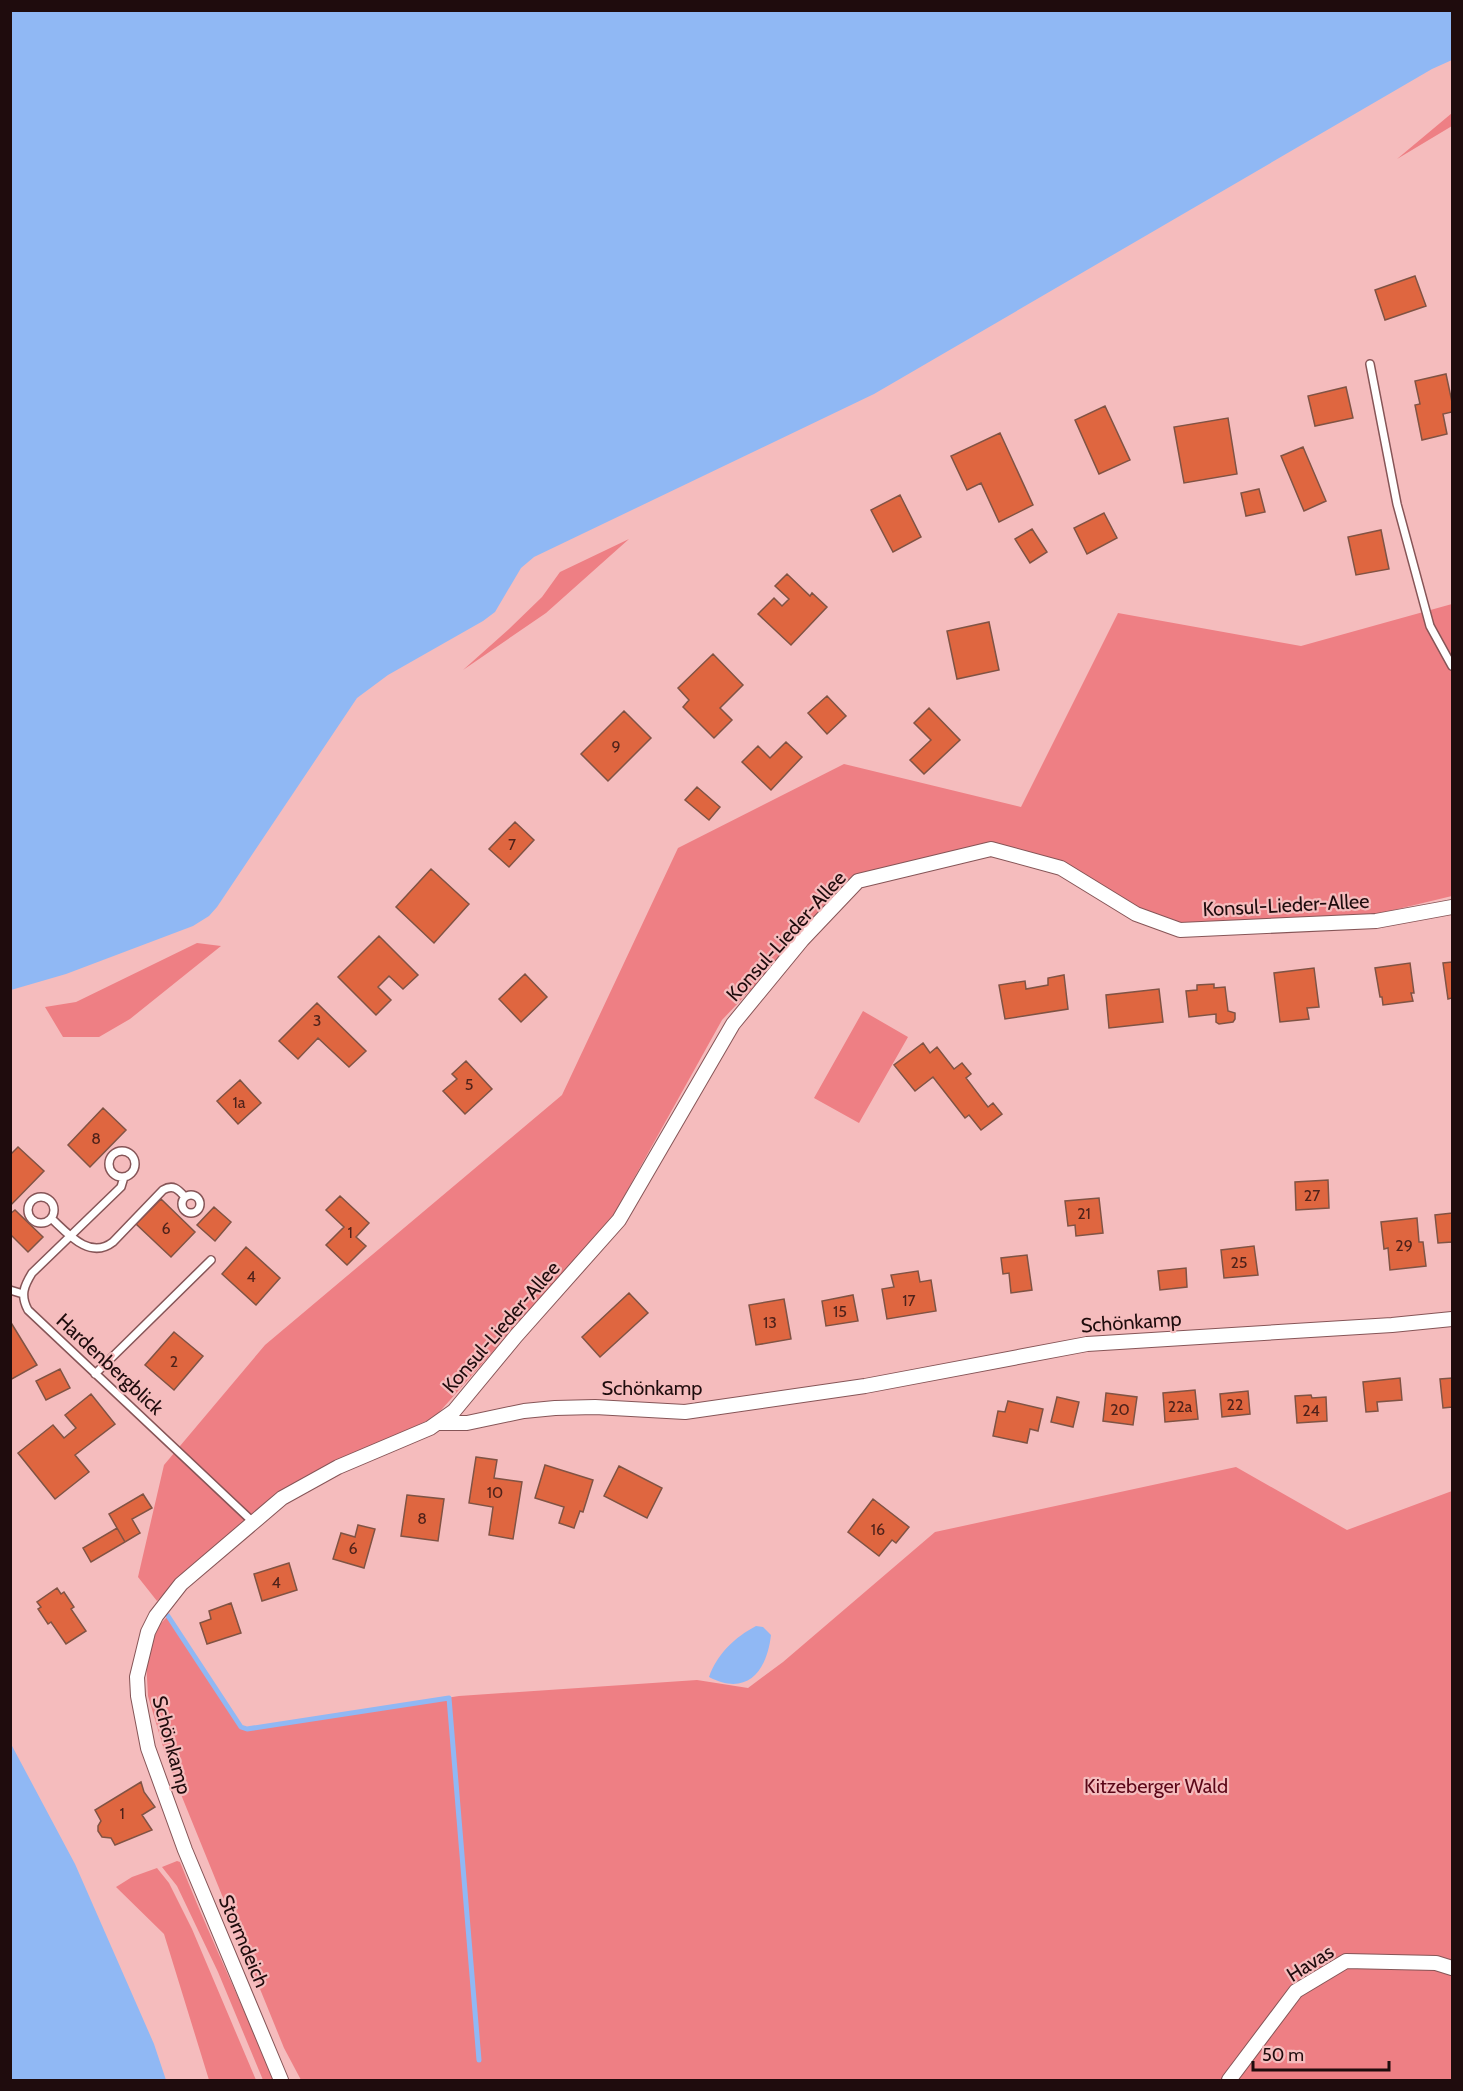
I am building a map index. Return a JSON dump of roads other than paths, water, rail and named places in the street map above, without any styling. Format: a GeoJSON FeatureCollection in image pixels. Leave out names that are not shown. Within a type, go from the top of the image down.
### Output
{"type":"FeatureCollection","features":[{"type":"Feature","properties":{"kind":"street","name":"Konsul-Lieder-Allee"},"geometry":{"type":"LineString","coordinates":[[440,1423],[454,1411],[516,1336],[619,1220],[733,1024],[802,940],[858,881],[991,849],[1061,868],[1136,914],[1180,930],[1376,921],[1452,907]]}},
{"type":"Feature","properties":{"kind":"street","name":"Schönkamp"},"geometry":{"type":"LineString","coordinates":[[171,1816],[148,1748],[137,1677],[148,1632],[156,1616],[181,1584],[282,1498],[338,1467],[440,1423],[467,1423],[555,1408],[595,1407],[685,1412],[865,1386],[1087,1344],[1392,1325],[1452,1319]]}},
{"type":"Feature","properties":{"kind":"street","name":"Stormdeich"},"geometry":{"type":"LineString","coordinates":[[171,1816],[281,2080]]}},
{"type":"Feature","properties":{"kind":"street","name":"Havas"},"geometry":{"type":"LineString","coordinates":[[1229,2080],[1296,1991],[1346,1961],[1436,1962],[1452,1968]]}},
{"type":"Feature","properties":{"kind":"lane"},"geometry":{"type":"LineString","coordinates":[[1370,364],[1397,504],[1430,626],[1452,666]]}},
{"type":"Feature","properties":{"kind":"lane"},"geometry":{"type":"LineString","coordinates":[[10,1290],[23,1294],[25,1284],[32,1273],[122,1187],[124,1177]]}},
{"type":"Feature","properties":{"kind":"lane"},"geometry":{"type":"LineString","coordinates":[[52,1219],[70,1236],[88,1247],[100,1249],[106,1248],[163,1190],[174,1187],[185,1197]]}},
{"type":"Feature","properties":{"kind":"lane"},"geometry":{"type":"LineString","coordinates":[[95,1374],[212,1260]]}},
{"type":"Feature","properties":{"kind":"lane","name":"Hardenbergblick"},"geometry":{"type":"LineString","coordinates":[[23,1294],[23,1301],[28,1310],[253,1522]]}},
{"type":"Feature","properties":{"kind":"water"},"geometry":{"type":"Polygon","coordinates":[[[11,10],[1452,10],[1452,60],[1432,69],[874,394],[534,557],[521,568],[495,612],[388,675],[357,698],[209,916],[193,926],[66,974],[11,990],[11,10]]]}},
{"type":"Feature","properties":{"kind":"water"},"geometry":{"type":"Polygon","coordinates":[[[756,1626],[763,1627],[771,1635],[765,1660],[753,1677],[734,1684],[709,1677],[717,1661],[728,1647],[741,1635],[756,1626]]]}},
{"type":"Feature","properties":{"kind":"water"},"geometry":{"type":"Polygon","coordinates":[[[11,1744],[75,1864],[154,2044],[166,2080],[11,2080],[11,1744]]]}},
{"type":"Feature","properties":{"kind":"waterway"},"geometry":{"type":"LineString","coordinates":[[168,1616],[241,1727],[247,1729],[449,1698],[479,2060]]}},
{"type":"Feature","properties":{"kind":"park label","name":"Kitzeberger Wald"},"geometry":{"type":"Point","coordinates":[1156,1786]}}]}
